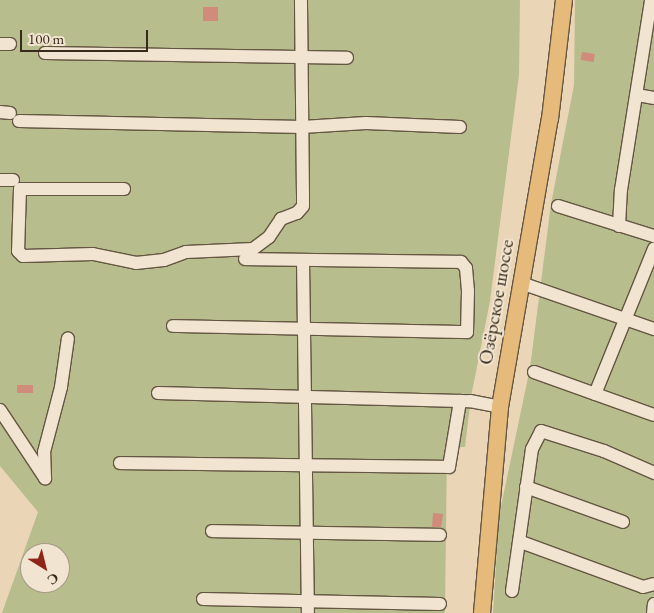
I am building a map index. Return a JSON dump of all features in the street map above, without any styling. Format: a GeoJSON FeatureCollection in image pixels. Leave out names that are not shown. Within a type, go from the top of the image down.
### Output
{"type":"FeatureCollection","features":[{"type":"Feature","properties":{"kind":"main road","name":"Озёрское шоссе"},"geometry":{"type":"LineString","coordinates":[[482,613],[500,407],[550,119],[564,0]]}},
{"type":"Feature","properties":{"kind":"street"},"geometry":{"type":"LineString","coordinates":[[124,189],[20,189],[18,251],[22,256],[93,254],[136,263],[164,260],[186,252],[252,249],[269,237],[281,219],[297,213],[303,206],[301,0]]}},
{"type":"Feature","properties":{"kind":"street"},"geometry":{"type":"LineString","coordinates":[[619,226],[621,190],[651,0]]}},
{"type":"Feature","properties":{"kind":"street"},"geometry":{"type":"LineString","coordinates":[[45,53],[348,58]]}},
{"type":"Feature","properties":{"kind":"street"},"geometry":{"type":"LineString","coordinates":[[637,95],[654,98]]}},
{"type":"Feature","properties":{"kind":"street"},"geometry":{"type":"LineString","coordinates":[[10,116],[302,127],[366,123],[460,128]]}},
{"type":"Feature","properties":{"kind":"street"},"geometry":{"type":"LineString","coordinates":[[558,206],[654,236]]}},
{"type":"Feature","properties":{"kind":"street"},"geometry":{"type":"LineString","coordinates":[[595,394],[654,248]]}},
{"type":"Feature","properties":{"kind":"street"},"geometry":{"type":"LineString","coordinates":[[173,326],[467,332],[468,291],[466,268],[461,262],[245,259]]}},
{"type":"Feature","properties":{"kind":"street"},"geometry":{"type":"LineString","coordinates":[[303,260],[308,613]]}},
{"type":"Feature","properties":{"kind":"street"},"geometry":{"type":"LineString","coordinates":[[521,283],[654,329]]}},
{"type":"Feature","properties":{"kind":"street"},"geometry":{"type":"LineString","coordinates":[[0,410],[45,478],[44,452],[61,387],[68,338]]}},
{"type":"Feature","properties":{"kind":"street"},"geometry":{"type":"LineString","coordinates":[[534,372],[654,415]]}},
{"type":"Feature","properties":{"kind":"street"},"geometry":{"type":"LineString","coordinates":[[158,393],[460,401],[500,407]]}},
{"type":"Feature","properties":{"kind":"street"},"geometry":{"type":"LineString","coordinates":[[120,463],[448,467],[460,401]]}},
{"type":"Feature","properties":{"kind":"street"},"geometry":{"type":"LineString","coordinates":[[512,591],[521,542],[532,449],[541,431],[604,451],[654,473]]}},
{"type":"Feature","properties":{"kind":"street"},"geometry":{"type":"LineString","coordinates":[[526,487],[624,522]]}},
{"type":"Feature","properties":{"kind":"street"},"geometry":{"type":"LineString","coordinates":[[212,531],[440,535]]}},
{"type":"Feature","properties":{"kind":"street"},"geometry":{"type":"LineString","coordinates":[[521,542],[643,587],[654,584]]}},
{"type":"Feature","properties":{"kind":"street"},"geometry":{"type":"LineString","coordinates":[[203,599],[440,604]]}},
{"type":"Feature","properties":{"kind":"street"},"geometry":{"type":"LineString","coordinates":[[653,613],[654,604]]}},
{"type":"Feature","properties":{"kind":"green space"},"geometry":{"type":"Polygon","coordinates":[[[0,0],[520,0],[519,75],[490,301],[471,397],[465,447],[447,447],[445,613],[2,613],[20,562],[20,593],[70,593],[70,543],[27,543],[38,512],[0,466],[0,0]]]}},
{"type":"Feature","properties":{"kind":"green space"},"geometry":{"type":"Polygon","coordinates":[[[575,0],[654,0],[654,613],[493,613],[499,516],[530,368],[551,204],[574,85],[575,0]]]}},
{"type":"Feature","properties":{"kind":"building"},"geometry":{"type":"Polygon","coordinates":[[[203,7],[218,7],[218,21],[203,21],[203,7]]]}},
{"type":"Feature","properties":{"kind":"building"},"geometry":{"type":"Polygon","coordinates":[[[582,52],[595,54],[594,62],[581,60],[582,52]]]}},
{"type":"Feature","properties":{"kind":"building"},"geometry":{"type":"Polygon","coordinates":[[[17,385],[33,385],[33,393],[17,393],[17,385]]]}},
{"type":"Feature","properties":{"kind":"building"},"geometry":{"type":"Polygon","coordinates":[[[433,513],[443,514],[441,527],[432,527],[433,513]]]}}]}
